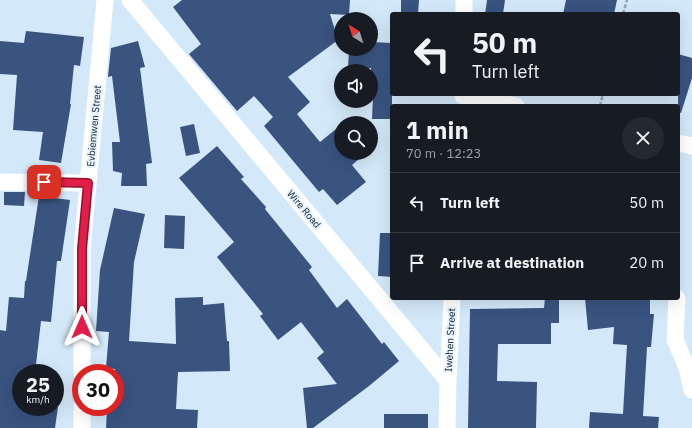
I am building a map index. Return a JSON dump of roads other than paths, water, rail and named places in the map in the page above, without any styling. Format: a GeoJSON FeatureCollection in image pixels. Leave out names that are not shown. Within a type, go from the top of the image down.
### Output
{"type":"FeatureCollection","features":[{"type":"Feature","properties":{"kind":"street","name":"Evbiemwen Street"},"geometry":{"type":"LineString","coordinates":[[82,364],[82,249],[105,0]]}},
{"type":"Feature","properties":{"kind":"street","name":"Wire Road"},"geometry":{"type":"LineString","coordinates":[[130,0],[448,381]]}},
{"type":"Feature","properties":{"kind":"street"},"geometry":{"type":"LineString","coordinates":[[464,0],[464,12]]}},
{"type":"Feature","properties":{"kind":"street"},"geometry":{"type":"LineString","coordinates":[[462,99],[501,104]]}},
{"type":"Feature","properties":{"kind":"street"},"geometry":{"type":"LineString","coordinates":[[0,182],[88,183]]}},
{"type":"Feature","properties":{"kind":"street","name":"Iwehen Street"},"geometry":{"type":"LineString","coordinates":[[448,381],[452,300]]}},
{"type":"Feature","properties":{"kind":"street"},"geometry":{"type":"LineString","coordinates":[[677,300],[674,340],[687,368],[692,390]]}},
{"type":"Feature","properties":{"kind":"street"},"geometry":{"type":"LineString","coordinates":[[447,428],[448,381]]}},
{"type":"Feature","properties":{"kind":"street"},"geometry":{"type":"LineString","coordinates":[[82,416],[82,428]]}}]}
